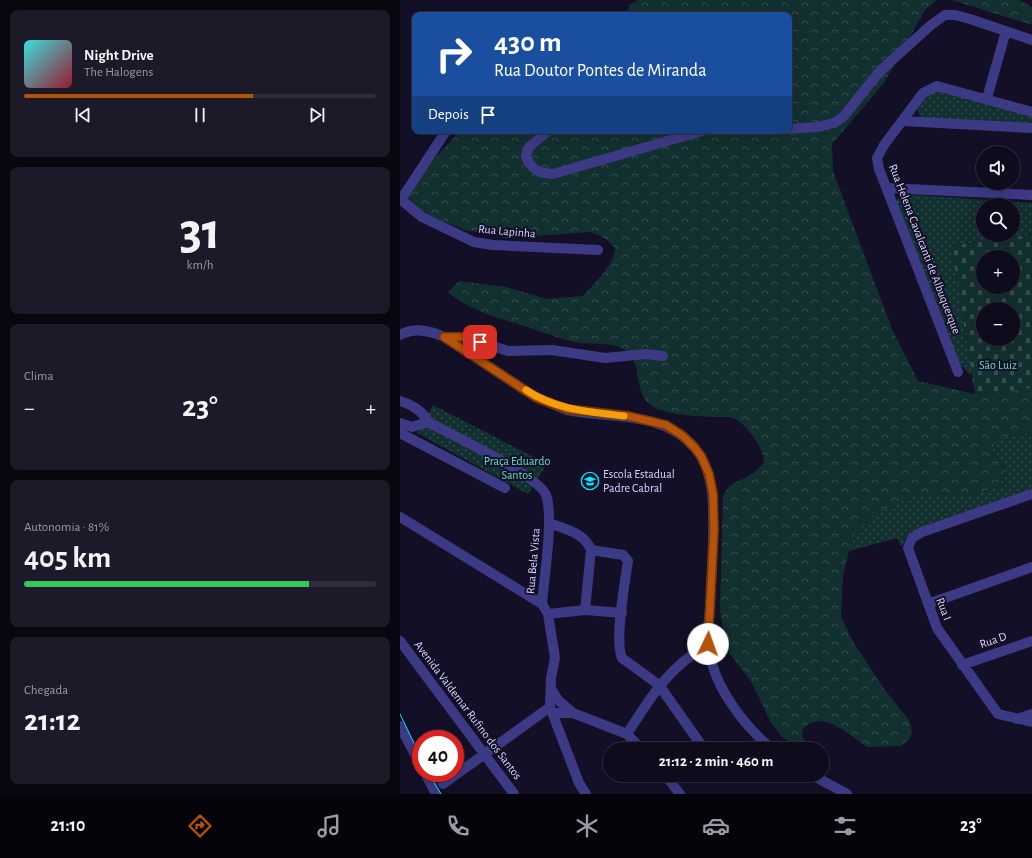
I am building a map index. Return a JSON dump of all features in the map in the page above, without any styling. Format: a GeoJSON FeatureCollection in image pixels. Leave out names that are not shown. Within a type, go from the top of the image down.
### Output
{"type":"FeatureCollection","features":[{"type":"Feature","properties":{"kind":"street"},"geometry":{"type":"LineString","coordinates":[[792,129],[817,127],[834,123],[843,118],[880,71],[931,25],[945,15],[970,19],[1032,40]]}},
{"type":"Feature","properties":{"kind":"street"},"geometry":{"type":"LineString","coordinates":[[1006,31],[987,98],[1032,112]]}},
{"type":"Feature","properties":{"kind":"street","name":"Rua Helena Cavalcanti de Albuquerque"},"geometry":{"type":"LineString","coordinates":[[958,372],[879,169],[877,158],[884,145],[923,93],[937,86],[987,98]]}},
{"type":"Feature","properties":{"kind":"street"},"geometry":{"type":"LineString","coordinates":[[903,121],[1032,128]]}},
{"type":"Feature","properties":{"kind":"street"},"geometry":{"type":"LineString","coordinates":[[400,201],[444,134]]}},
{"type":"Feature","properties":{"kind":"street"},"geometry":{"type":"LineString","coordinates":[[544,134],[529,147],[526,156],[529,165],[532,168],[542,173],[553,174],[692,134]]}},
{"type":"Feature","properties":{"kind":"street"},"geometry":{"type":"LineString","coordinates":[[887,188],[1032,195]]}},
{"type":"Feature","properties":{"kind":"street","name":"Rua Lapinha"},"geometry":{"type":"LineString","coordinates":[[400,201],[422,217],[474,242],[493,245],[598,250]]}},
{"type":"Feature","properties":{"kind":"street"},"geometry":{"type":"LineString","coordinates":[[400,335],[417,330],[433,332],[444,337],[537,398],[567,409],[628,416],[666,425],[683,436],[694,447],[701,456],[709,474],[713,494],[714,529],[708,644],[713,668],[720,684],[736,710],[764,742]]}},
{"type":"Feature","properties":{"kind":"street"},"geometry":{"type":"LineString","coordinates":[[444,337],[465,337],[508,351],[552,350],[605,358],[646,354],[663,356]]}},
{"type":"Feature","properties":{"kind":"street","name":"Rua Bela Vista"},"geometry":{"type":"LineString","coordinates":[[400,401],[411,405],[424,414],[428,422],[518,470],[538,484],[546,494],[549,508],[549,523],[542,604],[548,614],[553,634],[556,658],[551,689],[551,710],[579,783],[586,794]]}},
{"type":"Feature","properties":{"kind":"street"},"geometry":{"type":"LineString","coordinates":[[400,423],[412,427],[428,422]]}},
{"type":"Feature","properties":{"kind":"street"},"geometry":{"type":"LineString","coordinates":[[400,433],[505,488]]}},
{"type":"Feature","properties":{"kind":"street","name":"Rua I"},"geometry":{"type":"LineString","coordinates":[[1032,494],[922,532],[912,538],[908,548],[937,628],[962,665],[998,714],[1032,722]]}},
{"type":"Feature","properties":{"kind":"street"},"geometry":{"type":"LineString","coordinates":[[400,517],[542,604]]}},
{"type":"Feature","properties":{"kind":"street"},"geometry":{"type":"LineString","coordinates":[[549,523],[576,533],[584,538],[591,550],[585,610]]}},
{"type":"Feature","properties":{"kind":"street"},"geometry":{"type":"LineString","coordinates":[[591,550],[623,555],[628,561],[622,613],[620,652],[622,658],[659,686],[699,742]]}},
{"type":"Feature","properties":{"kind":"street"},"geometry":{"type":"LineString","coordinates":[[928,604],[1032,567]]}},
{"type":"Feature","properties":{"kind":"street"},"geometry":{"type":"LineString","coordinates":[[548,614],[585,610],[622,613]]}},
{"type":"Feature","properties":{"kind":"street","name":"Avenida Valdemar Rufino dos Santos"},"geometry":{"type":"LineString","coordinates":[[400,641],[514,794]]}},
{"type":"Feature","properties":{"kind":"street","name":"Rua D"},"geometry":{"type":"LineString","coordinates":[[962,665],[1032,641]]}},
{"type":"Feature","properties":{"kind":"street"},"geometry":{"type":"LineString","coordinates":[[627,734],[659,686],[689,656],[708,644]]}},
{"type":"Feature","properties":{"kind":"street"},"geometry":{"type":"LineString","coordinates":[[551,689],[558,700],[573,713]]}},
{"type":"Feature","properties":{"kind":"street"},"geometry":{"type":"LineString","coordinates":[[443,784],[551,710],[573,713],[627,734],[634,742]]}},
{"type":"Feature","properties":{"kind":"street"},"geometry":{"type":"LineString","coordinates":[[1017,719],[1032,714]]}},
{"type":"Feature","properties":{"kind":"street"},"geometry":{"type":"LineString","coordinates":[[400,726],[412,749]]}},
{"type":"Feature","properties":{"kind":"street"},"geometry":{"type":"LineString","coordinates":[[430,782],[436,794]]}},
{"type":"Feature","properties":{"kind":"street"},"geometry":{"type":"LineString","coordinates":[[671,782],[680,794]]}},
{"type":"Feature","properties":{"kind":"street"},"geometry":{"type":"LineString","coordinates":[[825,782],[848,794]]}},
{"type":"Feature","properties":{"kind":"green space"},"geometry":{"type":"Polygon","coordinates":[[[639,0],[937,0],[925,10],[884,83],[832,144],[833,171],[892,329],[918,381],[975,394],[1032,388],[1032,433],[995,439],[993,452],[1006,469],[1004,478],[999,486],[972,497],[910,497],[853,536],[843,575],[841,616],[851,638],[882,686],[910,722],[912,732],[909,740],[901,746],[867,747],[845,731],[828,722],[819,721],[810,723],[803,729],[802,737],[806,742],[788,741],[781,736],[770,721],[751,681],[727,650],[720,610],[723,496],[733,484],[754,473],[764,463],[758,444],[749,431],[731,417],[674,413],[661,410],[650,404],[643,396],[633,359],[627,351],[611,345],[579,343],[500,318],[468,306],[448,292],[459,281],[506,287],[547,299],[583,296],[598,280],[611,262],[615,248],[606,239],[591,232],[508,238],[465,230],[425,214],[410,202],[407,196],[420,174],[457,134],[792,134],[792,12],[628,12],[629,5],[639,0]]]}},
{"type":"Feature","properties":{"kind":"green space"},"geometry":{"type":"Polygon","coordinates":[[[952,0],[1019,0],[1032,7],[1032,25],[952,0]]]}},
{"type":"Feature","properties":{"kind":"green space"},"geometry":{"type":"Polygon","coordinates":[[[941,90],[1032,117],[1032,126],[920,117],[918,110],[921,103],[932,91],[941,90]]]}},
{"type":"Feature","properties":{"kind":"green space"},"geometry":{"type":"Polygon","coordinates":[[[900,194],[976,199],[976,242],[978,242],[951,246],[972,374],[969,374],[963,367],[958,365],[896,201],[900,194]]]}},
{"type":"Feature","properties":{"kind":"green space"},"geometry":{"type":"Polygon","coordinates":[[[1020,202],[1032,203],[1032,234],[1020,236],[1020,202]]]}},
{"type":"Feature","properties":{"kind":"green space","name":"São Luiz"},"geometry":{"type":"Polygon","coordinates":[[[1032,234],[1032,388],[975,394],[951,246],[978,242],[1020,242],[1020,236],[1032,234]]]}},
{"type":"Feature","properties":{"kind":"green space","name":"Praça Eduardo Santos"},"geometry":{"type":"Polygon","coordinates":[[[433,405],[547,464],[528,494],[417,433],[433,405]]]}},
{"type":"Feature","properties":{"kind":"green space"},"geometry":{"type":"Polygon","coordinates":[[[1032,433],[1032,491],[914,533],[906,537],[903,545],[901,546],[897,538],[849,551],[853,536],[876,514],[910,497],[972,497],[999,486],[1004,478],[1006,469],[993,452],[995,439],[1032,433]]]}},
{"type":"Feature","properties":{"kind":"tram line"},"geometry":{"type":"LineString","coordinates":[[400,714],[412,739]]}},
{"type":"Feature","properties":{"kind":"tram line"},"geometry":{"type":"LineString","coordinates":[[434,782],[441,794]]}},
{"type":"Feature","properties":{"kind":"slow traffic"},"geometry":{"type":"LineString","coordinates":[[526,390],[537,398],[567,409],[624,416]]}},
{"type":"Feature","properties":{"kind":"place","name":"Escola Estadual Padre Cabral"},"geometry":{"type":"Point","coordinates":[590,481]}},
{"type":"Feature","properties":{"kind":"route"},"geometry":{"type":"LineString","coordinates":[[480,342],[465,337],[444,337],[537,398],[567,409],[628,416],[666,425],[683,436],[701,456],[709,474],[713,494],[714,529],[708,644]]}}]}
